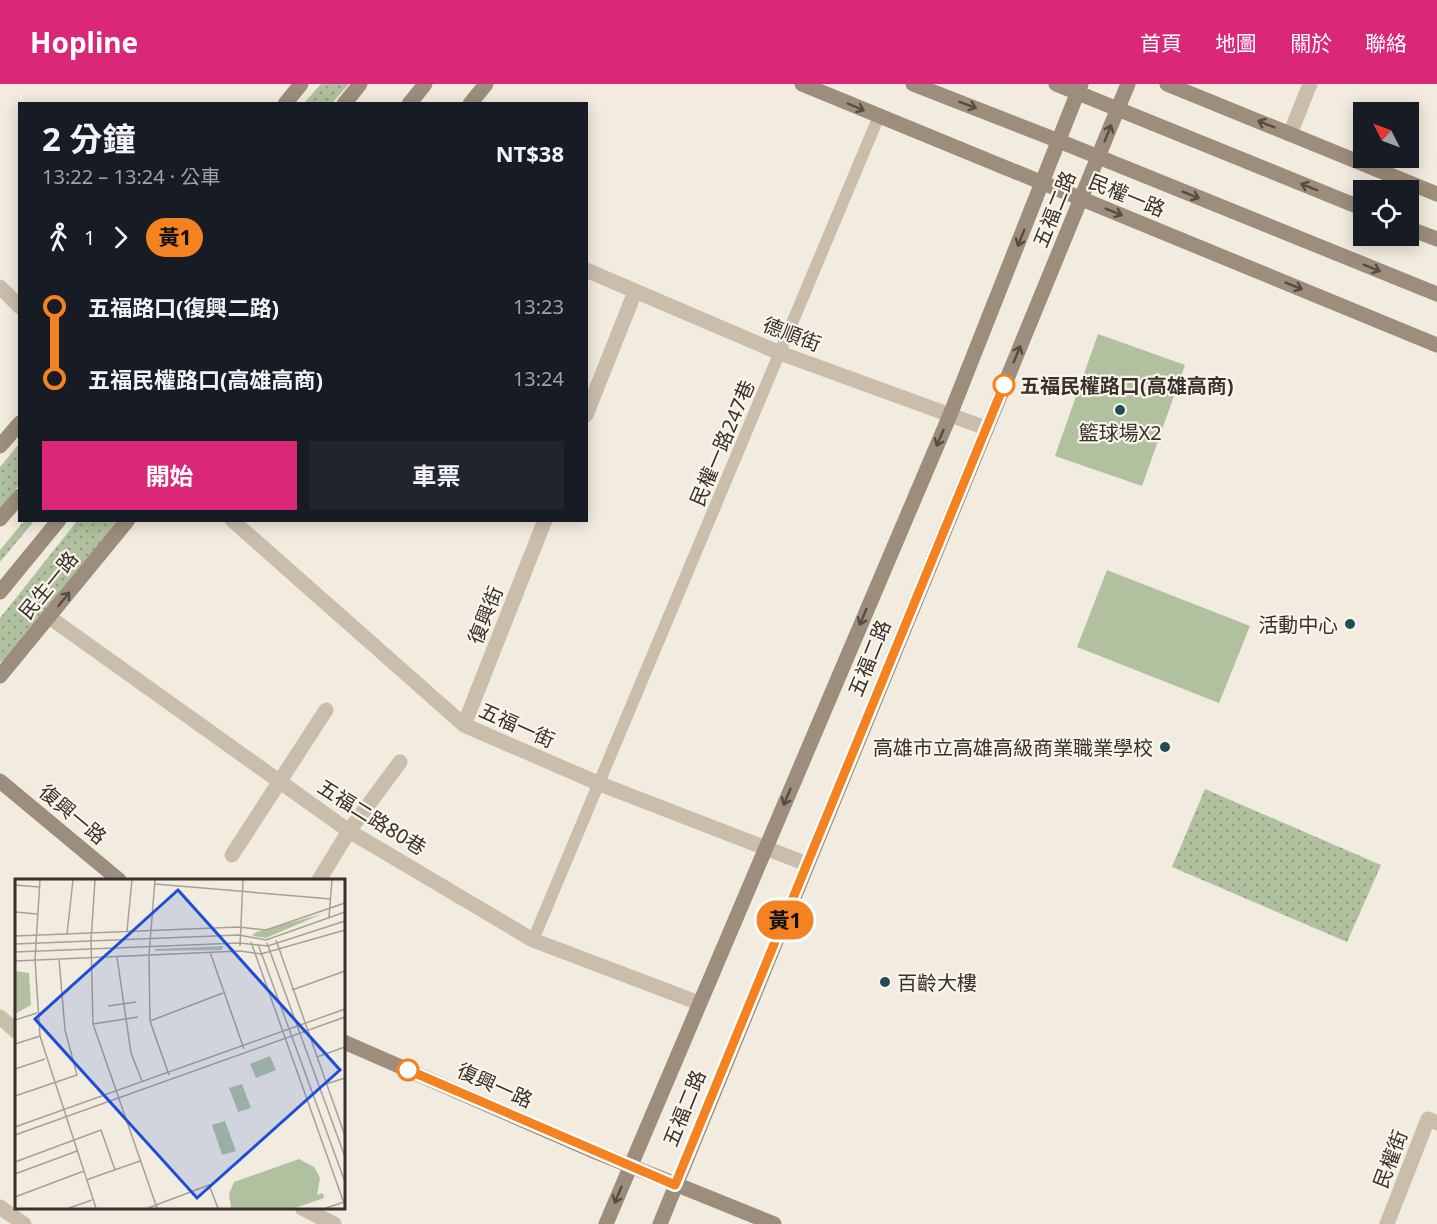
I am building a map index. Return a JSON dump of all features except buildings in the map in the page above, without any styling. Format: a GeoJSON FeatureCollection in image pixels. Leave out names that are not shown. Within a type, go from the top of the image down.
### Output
{"type":"FeatureCollection","features":[{"type":"Feature","properties":{"kind":"street"},"geometry":{"type":"LineString","coordinates":[[287,102],[301,84]]}},
{"type":"Feature","properties":{"kind":"street"},"geometry":{"type":"LineString","coordinates":[[346,102],[360,84]]}},
{"type":"Feature","properties":{"kind":"street"},"geometry":{"type":"LineString","coordinates":[[411,102],[425,84]]}},
{"type":"Feature","properties":{"kind":"street"},"geometry":{"type":"LineString","coordinates":[[472,102],[486,84]]}},
{"type":"Feature","properties":{"kind":"street","name":"民權一路"},"geometry":{"type":"LineString","coordinates":[[802,84],[1437,345]]}},
{"type":"Feature","properties":{"kind":"street","name":"民權一路"},"geometry":{"type":"LineString","coordinates":[[914,84],[1437,294]]}},
{"type":"Feature","properties":{"kind":"street"},"geometry":{"type":"LineString","coordinates":[[1056,84],[1080,88],[1118,109],[1353,205]]}},
{"type":"Feature","properties":{"kind":"street","name":"五福二路"},"geometry":{"type":"LineString","coordinates":[[660,1224],[1128,84]]}},
{"type":"Feature","properties":{"kind":"street"},"geometry":{"type":"LineString","coordinates":[[1167,84],[1437,194]]}},
{"type":"Feature","properties":{"kind":"street"},"geometry":{"type":"LineString","coordinates":[[1290,134],[1310,84]]}},
{"type":"Feature","properties":{"kind":"street","name":"五福二路"},"geometry":{"type":"LineString","coordinates":[[606,1224],[950,415],[1080,88]]}},
{"type":"Feature","properties":{"kind":"street"},"geometry":{"type":"LineString","coordinates":[[1419,233],[1437,240]]}},
{"type":"Feature","properties":{"kind":"street","name":"德順街"},"geometry":{"type":"LineString","coordinates":[[588,271],[780,353],[986,429]]}},
{"type":"Feature","properties":{"kind":"street"},"geometry":{"type":"LineString","coordinates":[[0,286],[18,305]]}},
{"type":"Feature","properties":{"kind":"street"},"geometry":{"type":"LineString","coordinates":[[588,410],[635,292]]}},
{"type":"Feature","properties":{"kind":"street"},"geometry":{"type":"LineString","coordinates":[[0,446],[18,425]]}},
{"type":"Feature","properties":{"kind":"street"},"geometry":{"type":"LineString","coordinates":[[0,519],[18,498]]}},
{"type":"Feature","properties":{"kind":"street","name":"民生一路"},"geometry":{"type":"LineString","coordinates":[[0,592],[57,522]]}},
{"type":"Feature","properties":{"kind":"street","name":"民生一路"},"geometry":{"type":"LineString","coordinates":[[0,676],[126,522]]}},
{"type":"Feature","properties":{"kind":"street","name":"五福一街"},"geometry":{"type":"LineString","coordinates":[[234,522],[464,725],[600,784],[807,864]]}},
{"type":"Feature","properties":{"kind":"street","name":"復興街"},"geometry":{"type":"LineString","coordinates":[[464,725],[544,522]]}},
{"type":"Feature","properties":{"kind":"street","name":"五福二路80巷"},"geometry":{"type":"LineString","coordinates":[[49,617],[350,831],[533,940],[699,1003]]}},
{"type":"Feature","properties":{"kind":"street"},"geometry":{"type":"LineString","coordinates":[[232,855],[326,710]]}},
{"type":"Feature","properties":{"kind":"street"},"geometry":{"type":"LineString","coordinates":[[320,879],[350,831],[400,762]]}},
{"type":"Feature","properties":{"kind":"street","name":"復興一路"},"geometry":{"type":"LineString","coordinates":[[0,781],[118,879]]}},
{"type":"Feature","properties":{"kind":"street"},"geometry":{"type":"LineString","coordinates":[[0,1017],[15,1030]]}},
{"type":"Feature","properties":{"kind":"street","name":"復興一路"},"geometry":{"type":"LineString","coordinates":[[345,1042],[630,1166],[774,1224]]}},
{"type":"Feature","properties":{"kind":"street","name":"民權街"},"geometry":{"type":"LineString","coordinates":[[1387,1224],[1428,1119],[1437,1123]]}},
{"type":"Feature","properties":{"kind":"street"},"geometry":{"type":"LineString","coordinates":[[0,1207],[24,1224]]}},
{"type":"Feature","properties":{"kind":"street"},"geometry":{"type":"LineString","coordinates":[[304,1209],[334,1224]]}},
{"type":"Feature","properties":{"kind":"lane","name":"民權一路247巷"},"geometry":{"type":"LineString","coordinates":[[533,940],[879,116]]}},
{"type":"Feature","properties":{"kind":"green space"},"geometry":{"type":"Polygon","coordinates":[[[321,84],[349,84],[333,102],[305,102],[321,84]]]}},
{"type":"Feature","properties":{"kind":"green space","name":"籃球場X2"},"geometry":{"type":"Polygon","coordinates":[[[1098,334],[1185,365],[1142,486],[1055,456],[1098,334]]]}},
{"type":"Feature","properties":{"kind":"green space"},"geometry":{"type":"Polygon","coordinates":[[[18,445],[18,486],[0,508],[0,467],[18,445]]]}},
{"type":"Feature","properties":{"kind":"green space"},"geometry":{"type":"Polygon","coordinates":[[[23,522],[33,522],[0,562],[0,550],[23,522]]]}},
{"type":"Feature","properties":{"kind":"green space"},"geometry":{"type":"Polygon","coordinates":[[[76,522],[118,522],[0,662],[0,618],[76,522]]]}},
{"type":"Feature","properties":{"kind":"green space"},"geometry":{"type":"Polygon","coordinates":[[[1107,570],[1250,626],[1219,703],[1077,647],[1107,570]]]}},
{"type":"Feature","properties":{"kind":"green space"},"geometry":{"type":"Polygon","coordinates":[[[1205,789],[1381,865],[1347,942],[1172,867],[1205,789]]]}},
{"type":"Feature","properties":{"kind":"bus line","name":"黃1"},"geometry":{"type":"LineString","coordinates":[[408,1070],[675,1185],[1004,385]]}},
{"type":"Feature","properties":{"kind":"place","name":"五福民權路口(高雄高商)"},"geometry":{"type":"Point","coordinates":[1004,385]}},
{"type":"Feature","properties":{"kind":"place","name":"籃球場X2"},"geometry":{"type":"Point","coordinates":[1120,410]}},
{"type":"Feature","properties":{"kind":"place","name":"活動中心"},"geometry":{"type":"Point","coordinates":[1350,624]}},
{"type":"Feature","properties":{"kind":"place","name":"高雄市立高雄高級商業職業學校"},"geometry":{"type":"Point","coordinates":[1165,747]}},
{"type":"Feature","properties":{"kind":"place","name":"百齡大樓"},"geometry":{"type":"Point","coordinates":[885,982]}}]}
